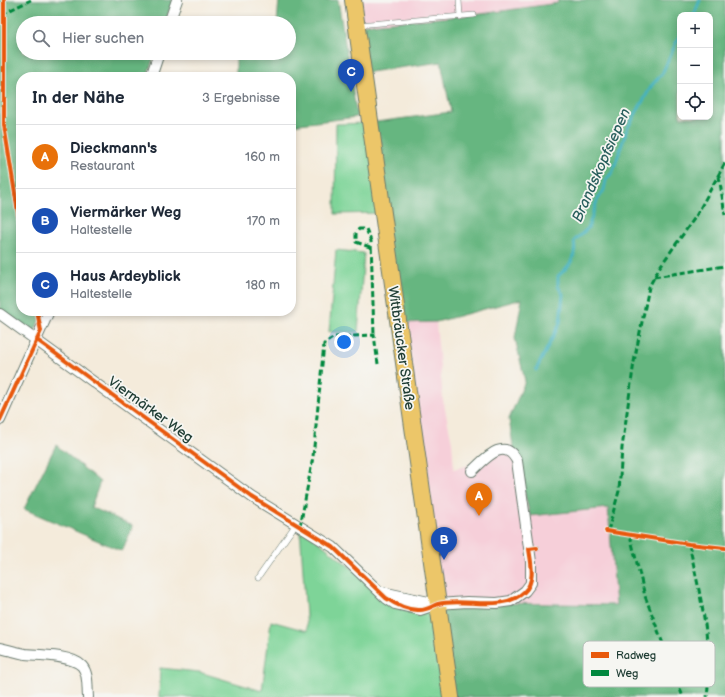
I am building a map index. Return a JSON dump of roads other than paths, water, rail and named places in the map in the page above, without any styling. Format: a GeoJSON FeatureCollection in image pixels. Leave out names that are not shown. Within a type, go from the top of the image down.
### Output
{"type":"FeatureCollection","features":[{"type":"Feature","properties":{"kind":"main road","name":"Wittbräucker Straße"},"geometry":{"type":"LineString","coordinates":[[353,0],[364,88],[384,213],[451,697]]}},
{"type":"Feature","properties":{"kind":"street"},"geometry":{"type":"LineString","coordinates":[[171,16],[177,0]]}},
{"type":"Feature","properties":{"kind":"street"},"geometry":{"type":"LineString","coordinates":[[153,72],[157,60]]}},
{"type":"Feature","properties":{"kind":"street","name":"Viermärker Weg"},"geometry":{"type":"LineString","coordinates":[[0,314],[252,497],[333,547],[382,592],[386,598],[395,604],[420,610],[438,604],[467,602],[497,603],[511,600],[520,596],[531,583],[533,548],[517,461],[513,452],[506,450],[497,451],[472,471]]}},
{"type":"Feature","properties":{"kind":"street"},"geometry":{"type":"LineString","coordinates":[[0,420],[48,316]]}},
{"type":"Feature","properties":{"kind":"street"},"geometry":{"type":"LineString","coordinates":[[0,648],[25,654],[44,654],[78,663],[83,667],[86,675],[88,697]]}},
{"type":"Feature","properties":{"kind":"lane"},"geometry":{"type":"LineString","coordinates":[[459,0],[460,17]]}},
{"type":"Feature","properties":{"kind":"lane"},"geometry":{"type":"LineString","coordinates":[[357,25],[474,16]]}},
{"type":"Feature","properties":{"kind":"lane"},"geometry":{"type":"LineString","coordinates":[[258,578],[296,524]]}},
{"type":"Feature","properties":{"kind":"waterway","name":"Brandskopfsiepen"},"geometry":{"type":"LineString","coordinates":[[695,12],[700,0]]}},
{"type":"Feature","properties":{"kind":"waterway","name":"Brandskopfsiepen"},"geometry":{"type":"LineString","coordinates":[[536,370],[560,323],[563,294],[558,286],[558,276],[572,261],[575,247],[574,241],[588,228],[597,201],[604,190],[606,180],[613,171],[627,129],[652,85],[662,74],[677,41]]}},
{"type":"Feature","properties":{"kind":"place","name":"Haus Ardeyblick"},"geometry":{"type":"Point","coordinates":[351,92]}},
{"type":"Feature","properties":{"kind":"place","name":"Dieckmann's"},"geometry":{"type":"Point","coordinates":[479,516]}},
{"type":"Feature","properties":{"kind":"place","name":"Viermärker Weg"},"geometry":{"type":"Point","coordinates":[444,560]}}]}
